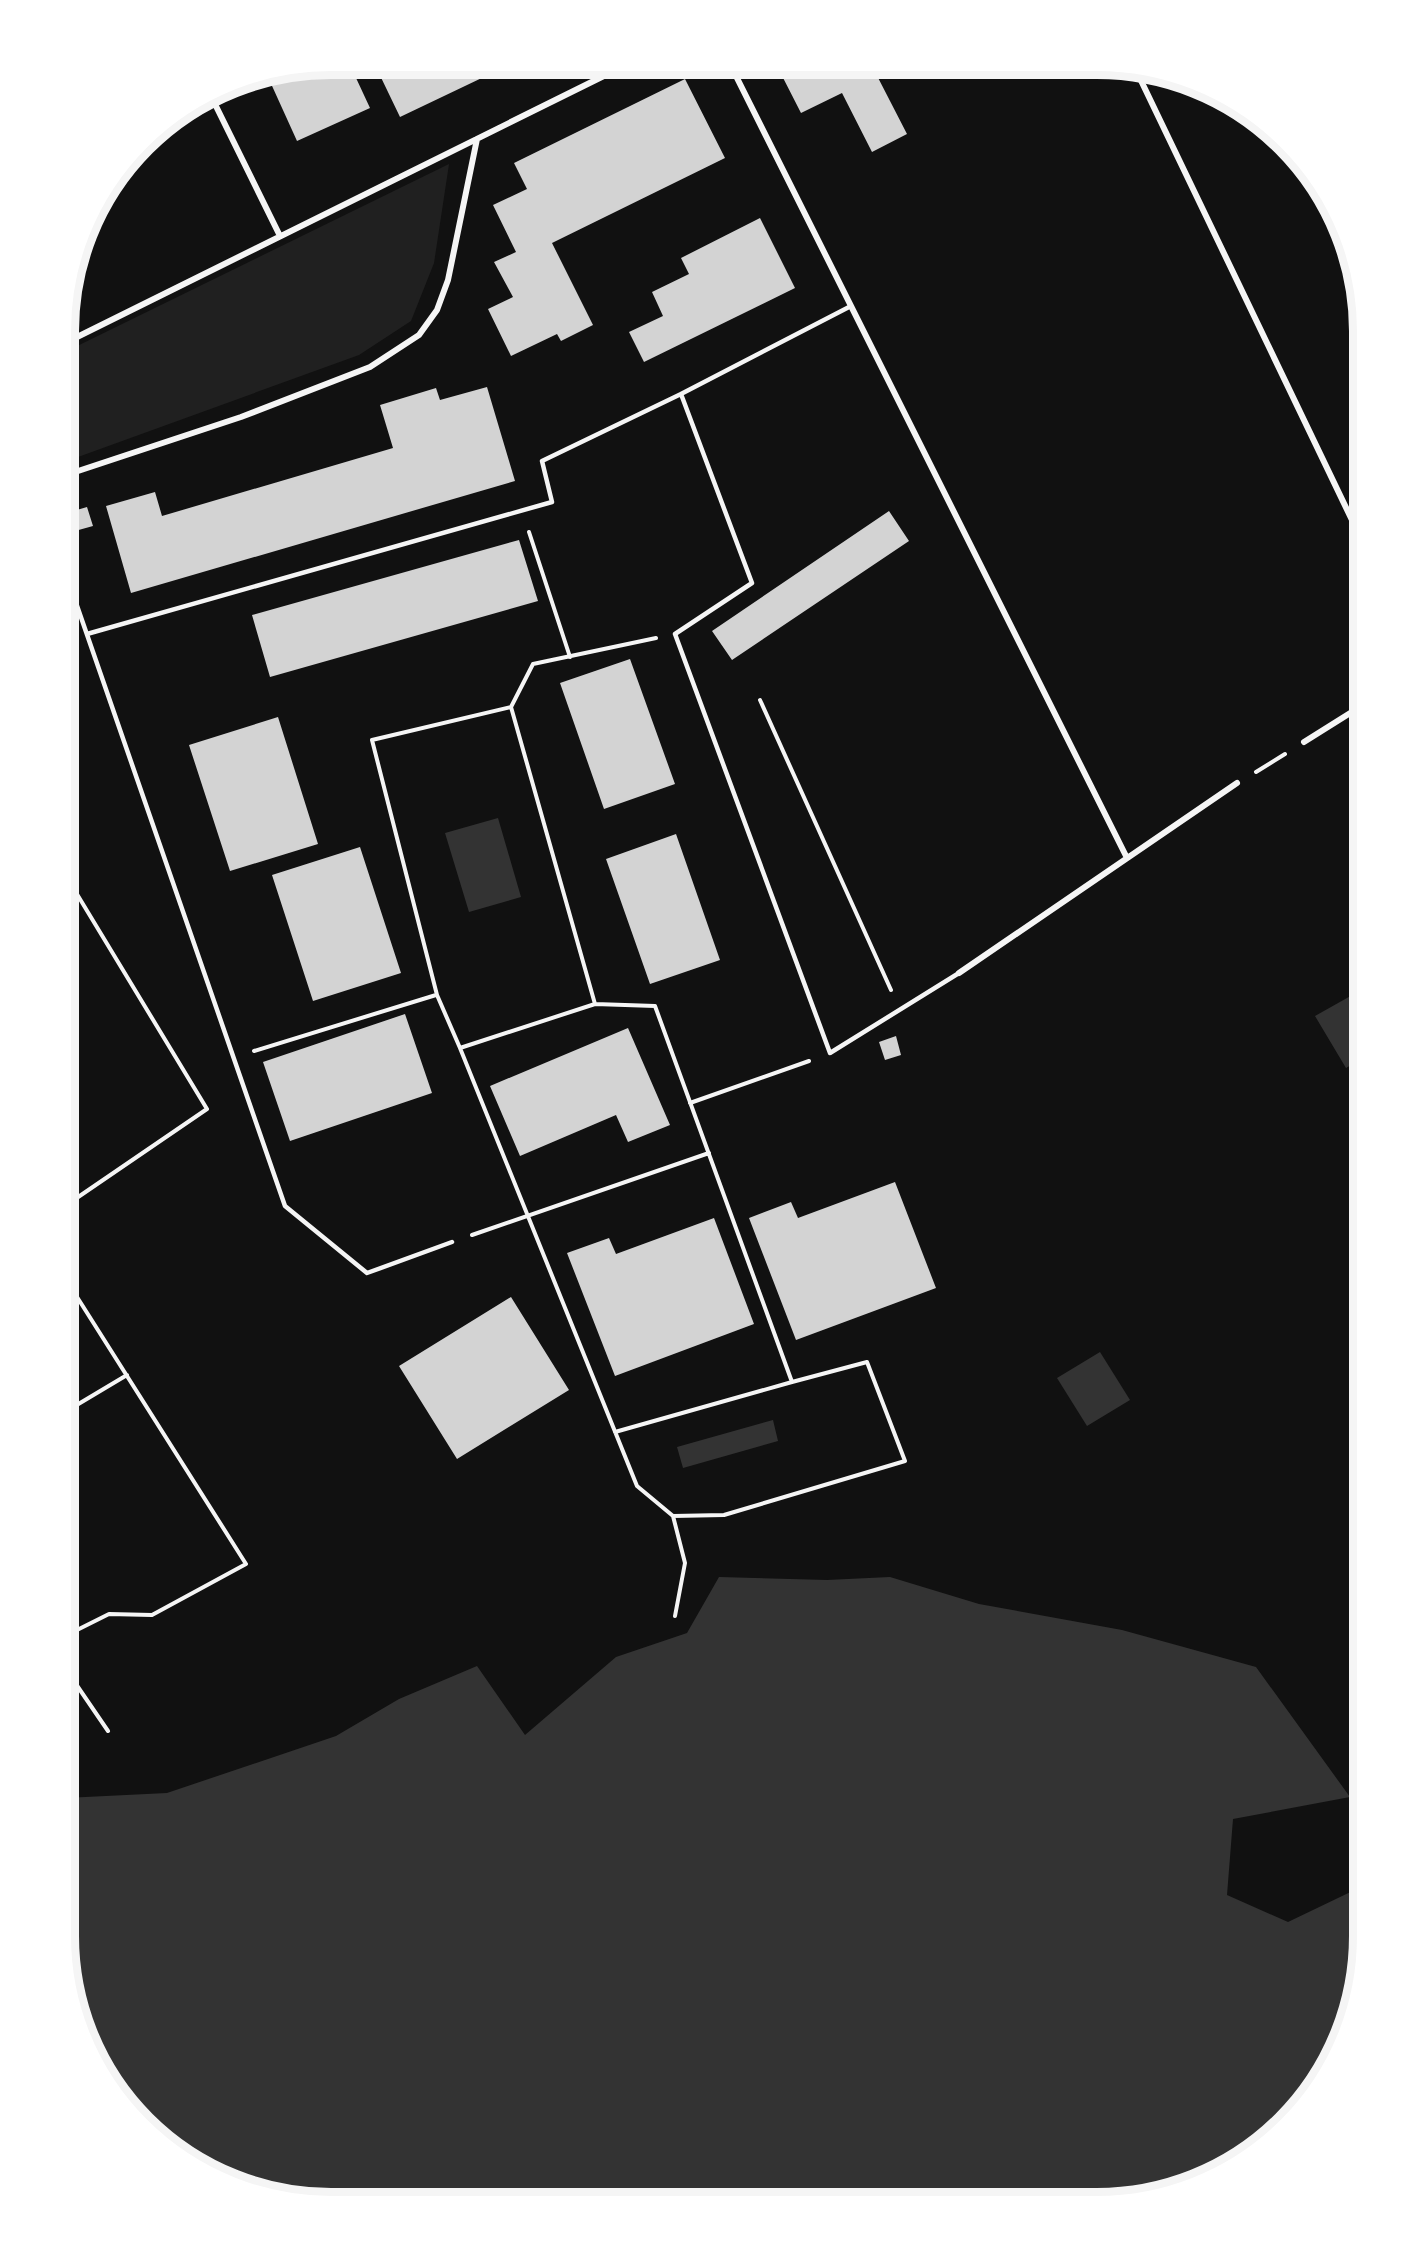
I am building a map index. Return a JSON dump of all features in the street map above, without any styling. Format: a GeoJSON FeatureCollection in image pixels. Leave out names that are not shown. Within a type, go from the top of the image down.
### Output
{"type":"FeatureCollection","features":[{"type":"Feature","properties":{"kind":"street"},"geometry":{"type":"LineString","coordinates":[[75,338],[606,75]]}},
{"type":"Feature","properties":{"kind":"street"},"geometry":{"type":"LineString","coordinates":[[736,75],[1127,858]]}},
{"type":"Feature","properties":{"kind":"street"},"geometry":{"type":"LineString","coordinates":[[1140,79],[1353,522]]}},
{"type":"Feature","properties":{"kind":"street"},"geometry":{"type":"LineString","coordinates":[[214,103],[280,236]]}},
{"type":"Feature","properties":{"kind":"street"},"geometry":{"type":"LineString","coordinates":[[75,473],[242,417],[370,367],[419,334],[437,310],[448,280],[477,139]]}},
{"type":"Feature","properties":{"kind":"street"},"geometry":{"type":"LineString","coordinates":[[1304,742],[1353,711]]}},
{"type":"Feature","properties":{"kind":"street"},"geometry":{"type":"LineString","coordinates":[[959,974],[1237,783]]}},
{"type":"Feature","properties":{"kind":"lane"},"geometry":{"type":"LineString","coordinates":[[87,634],[552,502],[542,461],[681,394],[851,306]]}},
{"type":"Feature","properties":{"kind":"lane"},"geometry":{"type":"LineString","coordinates":[[681,394],[752,583],[675,634],[830,1053],[959,974]]}},
{"type":"Feature","properties":{"kind":"lane"},"geometry":{"type":"LineString","coordinates":[[75,600],[285,1206],[367,1273],[452,1242]]}},
{"type":"Feature","properties":{"kind":"path"},"geometry":{"type":"LineString","coordinates":[[522,511],[570,657]]}},
{"type":"Feature","properties":{"kind":"path"},"geometry":{"type":"LineString","coordinates":[[595,1004],[512,707],[533,664],[675,634]]}},
{"type":"Feature","properties":{"kind":"path"},"geometry":{"type":"LineString","coordinates":[[760,700],[899,1010]]}},
{"type":"Feature","properties":{"kind":"path"},"geometry":{"type":"LineString","coordinates":[[512,707],[372,740],[437,995],[637,1486],[673,1516],[685,1563],[675,1616]]}},
{"type":"Feature","properties":{"kind":"path"},"geometry":{"type":"LineString","coordinates":[[1237,783],[1304,742]]}},
{"type":"Feature","properties":{"kind":"path"},"geometry":{"type":"LineString","coordinates":[[75,891],[207,1109],[75,1200]]}},
{"type":"Feature","properties":{"kind":"path"},"geometry":{"type":"LineString","coordinates":[[233,1057],[437,995]]}},
{"type":"Feature","properties":{"kind":"path"},"geometry":{"type":"LineString","coordinates":[[460,1048],[595,1004],[655,1006],[792,1382]]}},
{"type":"Feature","properties":{"kind":"path"},"geometry":{"type":"LineString","coordinates":[[690,1103],[830,1053]]}},
{"type":"Feature","properties":{"kind":"path"},"geometry":{"type":"LineString","coordinates":[[452,1242],[709,1154]]}},
{"type":"Feature","properties":{"kind":"path"},"geometry":{"type":"LineString","coordinates":[[75,1294],[246,1564],[152,1615],[109,1614],[75,1631]]}},
{"type":"Feature","properties":{"kind":"path"},"geometry":{"type":"LineString","coordinates":[[615,1432],[867,1362],[905,1461],[724,1515],[673,1516]]}},
{"type":"Feature","properties":{"kind":"path"},"geometry":{"type":"LineString","coordinates":[[75,1406],[127,1375]]}},
{"type":"Feature","properties":{"kind":"path"},"geometry":{"type":"LineString","coordinates":[[75,1683],[108,1731]]}},
{"type":"Feature","properties":{"kind":"shaded area"},"geometry":{"type":"Polygon","coordinates":[[[449,164],[434,263],[411,321],[359,355],[75,458],[75,347],[449,164]]]}},
{"type":"Feature","properties":{"kind":"shaded area"},"geometry":{"type":"Polygon","coordinates":[[[498,818],[521,897],[469,912],[445,833],[498,818]]]}},
{"type":"Feature","properties":{"kind":"shaded area"},"geometry":{"type":"Polygon","coordinates":[[[1353,995],[1353,1064],[1346,1068],[1315,1016],[1353,995]]]}},
{"type":"Feature","properties":{"kind":"shaded area"},"geometry":{"type":"Polygon","coordinates":[[[1100,1352],[1130,1400],[1087,1426],[1057,1378],[1100,1352]]]}},
{"type":"Feature","properties":{"kind":"shaded area"},"geometry":{"type":"Polygon","coordinates":[[[773,1420],[778,1441],[683,1468],[677,1447],[773,1420]]]}},
{"type":"Feature","properties":{"kind":"shaded area"},"geometry":{"type":"Polygon","coordinates":[[[719,1577],[827,1580],[890,1577],[979,1604],[1122,1630],[1256,1667],[1350,1797],[1233,1819],[1227,1895],[1288,1922],[1353,1891],[1351,1970],[1344,2003],[1327,2049],[1300,2092],[1266,2129],[1239,2149],[1210,2166],[1180,2178],[1147,2187],[1097,2192],[331,2192],[297,2190],[233,2173],[203,2158],[162,2129],[138,2105],[118,2078],[101,2049],[89,2019],[80,1986],[75,1936],[75,1798],[167,1793],[336,1736],[399,1699],[477,1666],[525,1735],[616,1657],[687,1633],[719,1577]]]}},
{"type":"Feature","properties":{"kind":"building"},"geometry":{"type":"Polygon","coordinates":[[[355,75],[370,108],[297,141],[270,82],[297,77],[355,75]]]}},
{"type":"Feature","properties":{"kind":"building"},"geometry":{"type":"Polygon","coordinates":[[[380,75],[488,75],[400,117],[380,75]]]}},
{"type":"Feature","properties":{"kind":"building"},"geometry":{"type":"Polygon","coordinates":[[[782,75],[877,75],[907,134],[872,152],[842,93],[801,113],[782,75]]]}},
{"type":"Feature","properties":{"kind":"building"},"geometry":{"type":"Polygon","coordinates":[[[685,79],[725,158],[552,243],[593,325],[561,341],[557,334],[511,356],[488,309],[513,297],[494,262],[516,252],[493,205],[527,189],[514,163],[685,79]]]}},
{"type":"Feature","properties":{"kind":"building"},"geometry":{"type":"Polygon","coordinates":[[[760,218],[795,288],[644,362],[629,332],[663,316],[652,292],[689,274],[681,258],[760,218]]]}},
{"type":"Feature","properties":{"kind":"building"},"geometry":{"type":"Polygon","coordinates":[[[487,387],[515,481],[131,593],[106,506],[155,492],[162,516],[393,448],[380,405],[436,388],[440,400],[487,387]]]}},
{"type":"Feature","properties":{"kind":"building"},"geometry":{"type":"Polygon","coordinates":[[[87,507],[93,526],[75,531],[75,511],[87,507]]]}},
{"type":"Feature","properties":{"kind":"building"},"geometry":{"type":"Polygon","coordinates":[[[889,511],[909,541],[732,660],[712,631],[889,511]]]}},
{"type":"Feature","properties":{"kind":"building"},"geometry":{"type":"Polygon","coordinates":[[[519,540],[538,601],[270,677],[252,615],[519,540]]]}},
{"type":"Feature","properties":{"kind":"building"},"geometry":{"type":"Polygon","coordinates":[[[630,659],[675,784],[604,809],[560,683],[630,659]]]}},
{"type":"Feature","properties":{"kind":"building"},"geometry":{"type":"Polygon","coordinates":[[[278,717],[318,844],[230,871],[189,745],[278,717]]]}},
{"type":"Feature","properties":{"kind":"building"},"geometry":{"type":"Polygon","coordinates":[[[676,834],[720,960],[650,984],[606,859],[676,834]]]}},
{"type":"Feature","properties":{"kind":"building"},"geometry":{"type":"Polygon","coordinates":[[[360,847],[401,973],[313,1001],[272,875],[360,847]]]}},
{"type":"Feature","properties":{"kind":"building"},"geometry":{"type":"Polygon","coordinates":[[[405,1014],[432,1093],[290,1141],[263,1062],[405,1014]]]}},
{"type":"Feature","properties":{"kind":"building"},"geometry":{"type":"Polygon","coordinates":[[[628,1028],[670,1125],[628,1142],[616,1115],[520,1156],[490,1086],[628,1028]]]}},
{"type":"Feature","properties":{"kind":"building"},"geometry":{"type":"Polygon","coordinates":[[[896,1036],[901,1055],[885,1060],[879,1042],[896,1036]]]}},
{"type":"Feature","properties":{"kind":"building"},"geometry":{"type":"Polygon","coordinates":[[[895,1182],[936,1288],[796,1340],[749,1218],[791,1202],[798,1218],[895,1182]]]}},
{"type":"Feature","properties":{"kind":"building"},"geometry":{"type":"Polygon","coordinates":[[[714,1218],[754,1324],[615,1376],[567,1253],[609,1238],[616,1254],[714,1218]]]}},
{"type":"Feature","properties":{"kind":"building"},"geometry":{"type":"Polygon","coordinates":[[[511,1297],[569,1390],[457,1459],[399,1366],[511,1297]]]}}]}
